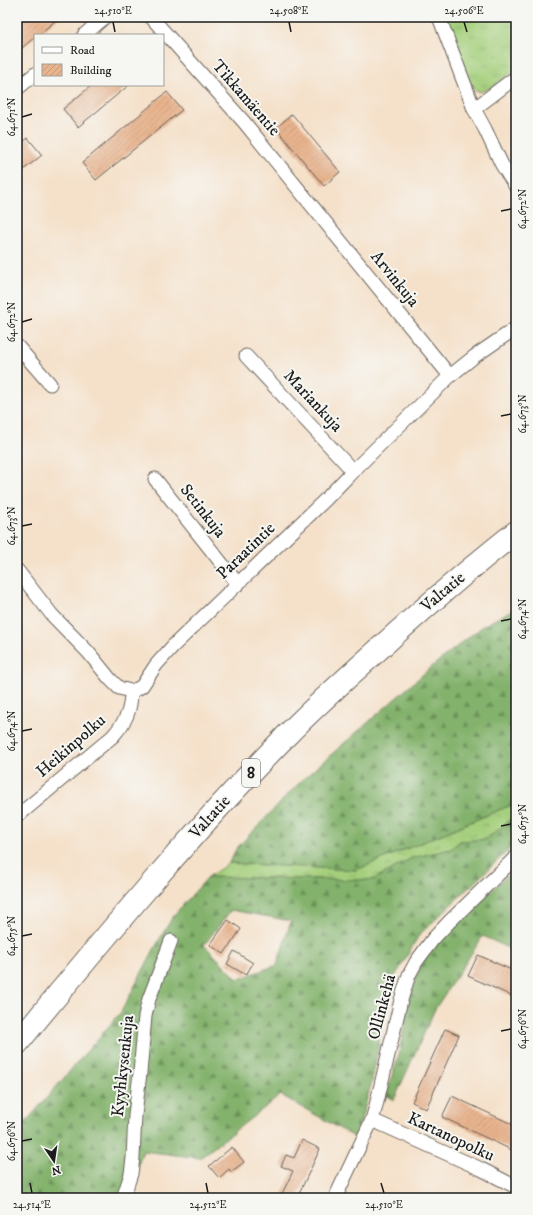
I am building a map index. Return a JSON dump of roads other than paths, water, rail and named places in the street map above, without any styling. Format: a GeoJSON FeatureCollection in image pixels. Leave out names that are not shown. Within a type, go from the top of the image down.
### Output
{"type":"FeatureCollection","features":[{"type":"Feature","properties":{"kind":"highway","name":"Valtatie"},"geometry":{"type":"LineString","coordinates":[[17,1044],[147,887],[287,735],[348,676],[426,606],[516,532]]}},
{"type":"Feature","properties":{"kind":"street"},"geometry":{"type":"LineString","coordinates":[[85,34],[106,17]]}},
{"type":"Feature","properties":{"kind":"street","name":"Tikkamäentie"},"geometry":{"type":"LineString","coordinates":[[151,17],[244,122],[311,204]]}},
{"type":"Feature","properties":{"kind":"street"},"geometry":{"type":"LineString","coordinates":[[439,17],[474,109],[502,165],[516,187]]}},
{"type":"Feature","properties":{"kind":"street"},"geometry":{"type":"LineString","coordinates":[[17,89],[34,75]]}},
{"type":"Feature","properties":{"kind":"street"},"geometry":{"type":"LineString","coordinates":[[474,109],[516,76]]}},
{"type":"Feature","properties":{"kind":"street","name":"Arvinkuja"},"geometry":{"type":"LineString","coordinates":[[311,204],[450,376]]}},
{"type":"Feature","properties":{"kind":"street","name":"Paraatintie"},"geometry":{"type":"LineString","coordinates":[[131,691],[142,686],[156,665],[173,646],[326,499],[450,376],[474,356],[516,328]]}},
{"type":"Feature","properties":{"kind":"street"},"geometry":{"type":"LineString","coordinates":[[17,346],[50,384]]}},
{"type":"Feature","properties":{"kind":"street","name":"Mariankuja"},"geometry":{"type":"LineString","coordinates":[[246,356],[353,471]]}},
{"type":"Feature","properties":{"kind":"street","name":"Setinkuja"},"geometry":{"type":"LineString","coordinates":[[155,479],[238,584]]}},
{"type":"Feature","properties":{"kind":"street"},"geometry":{"type":"LineString","coordinates":[[17,570],[52,615],[88,652],[110,680],[119,688],[131,691]]}},
{"type":"Feature","properties":{"kind":"street","name":"Heikinpolku"},"geometry":{"type":"LineString","coordinates":[[17,810],[20,814],[113,736],[128,714],[131,702],[131,691]]}},
{"type":"Feature","properties":{"kind":"street","name":"Ollinkehä"},"geometry":{"type":"LineString","coordinates":[[335,1198],[372,1120],[401,1000],[409,975],[416,962],[433,939],[516,857]]}},
{"type":"Feature","properties":{"kind":"street","name":"Kyyhkysenkuja"},"geometry":{"type":"LineString","coordinates":[[122,1198],[130,1174],[133,1158],[134,1115],[140,1073],[145,1016],[149,998],[171,941]]}},
{"type":"Feature","properties":{"kind":"street","name":"Kartanopolku"},"geometry":{"type":"LineString","coordinates":[[372,1120],[481,1169],[516,1187]]}}]}
